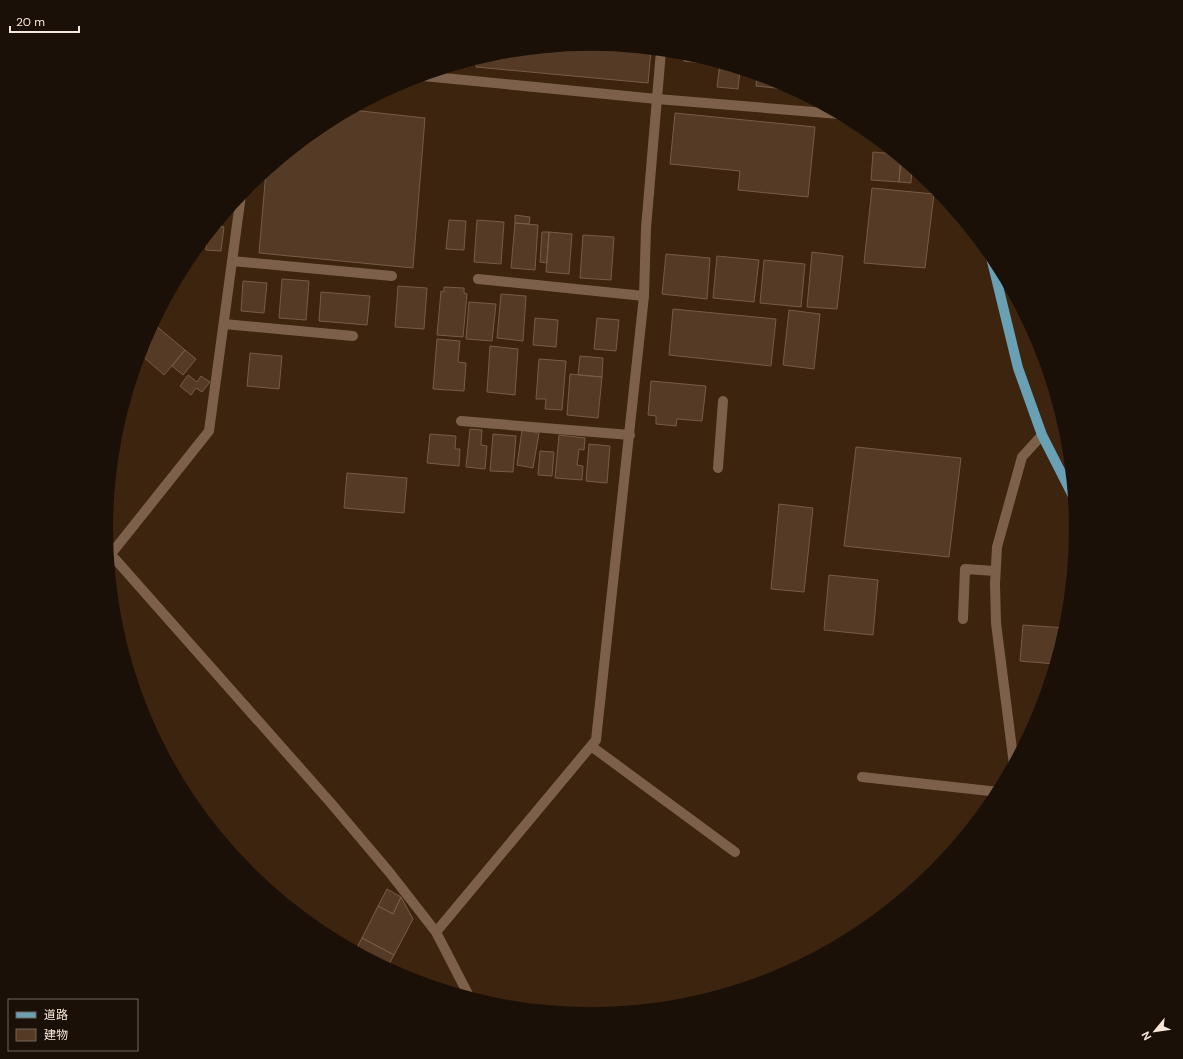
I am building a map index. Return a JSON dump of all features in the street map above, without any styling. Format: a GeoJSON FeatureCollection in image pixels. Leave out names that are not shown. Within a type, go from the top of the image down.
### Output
{"type":"FeatureCollection","features":[{"type":"Feature","properties":{"kind":"main road"},"geometry":{"type":"LineString","coordinates":[[995,272],[1018,368],[1042,435],[1068,486]]}},
{"type":"Feature","properties":{"kind":"street"},"geometry":{"type":"LineString","coordinates":[[436,932],[596,740],[644,296],[646,228],[660,56]]}},
{"type":"Feature","properties":{"kind":"street"},"geometry":{"type":"LineString","coordinates":[[435,77],[656,99],[827,113]]}},
{"type":"Feature","properties":{"kind":"street"},"geometry":{"type":"LineString","coordinates":[[114,549],[209,431],[239,206]]}},
{"type":"Feature","properties":{"kind":"street"},"geometry":{"type":"LineString","coordinates":[[232,261],[392,276]]}},
{"type":"Feature","properties":{"kind":"street"},"geometry":{"type":"LineString","coordinates":[[478,279],[644,296]]}},
{"type":"Feature","properties":{"kind":"street"},"geometry":{"type":"LineString","coordinates":[[224,324],[353,336]]}},
{"type":"Feature","properties":{"kind":"street"},"geometry":{"type":"LineString","coordinates":[[718,468],[723,401]]}},
{"type":"Feature","properties":{"kind":"street"},"geometry":{"type":"LineString","coordinates":[[461,421],[630,435]]}},
{"type":"Feature","properties":{"kind":"street"},"geometry":{"type":"LineString","coordinates":[[1013,756],[996,623],[995,571],[997,547],[1022,457],[1042,435]]}},
{"type":"Feature","properties":{"kind":"street"},"geometry":{"type":"LineString","coordinates":[[114,557],[330,802],[436,932],[467,992]]}},
{"type":"Feature","properties":{"kind":"street"},"geometry":{"type":"LineString","coordinates":[[963,619],[964,569],[995,571]]}},
{"type":"Feature","properties":{"kind":"street"},"geometry":{"type":"LineString","coordinates":[[591,746],[735,852]]}},
{"type":"Feature","properties":{"kind":"street"},"geometry":{"type":"LineString","coordinates":[[862,777],[991,791]]}},
{"type":"Feature","properties":{"kind":"building"},"geometry":{"type":"Polygon","coordinates":[[[592,51],[651,55],[648,83],[476,67],[476,65],[498,60],[560,52],[592,51]]]}},
{"type":"Feature","properties":{"kind":"building"},"geometry":{"type":"Polygon","coordinates":[[[719,68],[740,74],[738,89],[717,87],[719,68]]]}},
{"type":"Feature","properties":{"kind":"building"},"geometry":{"type":"Polygon","coordinates":[[[757,80],[778,88],[756,86],[757,80]]]}},
{"type":"Feature","properties":{"kind":"building"},"geometry":{"type":"Polygon","coordinates":[[[360,111],[425,118],[413,268],[259,253],[265,180],[300,150],[360,111]]]}},
{"type":"Feature","properties":{"kind":"building"},"geometry":{"type":"Polygon","coordinates":[[[675,113],[815,127],[808,197],[738,190],[740,171],[670,164],[675,113]]]}},
{"type":"Feature","properties":{"kind":"building"},"geometry":{"type":"Polygon","coordinates":[[[873,152],[887,153],[900,165],[899,182],[871,180],[873,152]]]}},
{"type":"Feature","properties":{"kind":"building"},"geometry":{"type":"Polygon","coordinates":[[[900,165],[912,174],[911,183],[899,182],[900,165]]]}},
{"type":"Feature","properties":{"kind":"building"},"geometry":{"type":"Polygon","coordinates":[[[872,188],[933,194],[934,195],[925,268],[864,263],[872,188]]]}},
{"type":"Feature","properties":{"kind":"building"},"geometry":{"type":"Polygon","coordinates":[[[515,215],[530,217],[529,224],[515,223],[515,215]]]}},
{"type":"Feature","properties":{"kind":"building"},"geometry":{"type":"Polygon","coordinates":[[[449,220],[466,221],[464,250],[446,249],[449,220]]]}},
{"type":"Feature","properties":{"kind":"building"},"geometry":{"type":"Polygon","coordinates":[[[477,220],[504,222],[501,264],[474,262],[477,220]]]}},
{"type":"Feature","properties":{"kind":"building"},"geometry":{"type":"Polygon","coordinates":[[[515,223],[538,225],[535,270],[511,268],[515,223]]]}},
{"type":"Feature","properties":{"kind":"building"},"geometry":{"type":"Polygon","coordinates":[[[221,227],[224,227],[221,251],[206,250],[206,246],[212,238],[221,227]]]}},
{"type":"Feature","properties":{"kind":"building"},"geometry":{"type":"Polygon","coordinates":[[[542,232],[549,232],[547,263],[540,262],[542,232]]]}},
{"type":"Feature","properties":{"kind":"building"},"geometry":{"type":"Polygon","coordinates":[[[549,232],[572,234],[569,274],[546,272],[549,232]]]}},
{"type":"Feature","properties":{"kind":"building"},"geometry":{"type":"Polygon","coordinates":[[[583,235],[614,237],[611,280],[580,278],[583,235]]]}},
{"type":"Feature","properties":{"kind":"building"},"geometry":{"type":"Polygon","coordinates":[[[812,252],[843,256],[837,309],[807,307],[812,252]]]}},
{"type":"Feature","properties":{"kind":"building"},"geometry":{"type":"Polygon","coordinates":[[[666,254],[710,258],[707,299],[662,294],[666,254]]]}},
{"type":"Feature","properties":{"kind":"building"},"geometry":{"type":"Polygon","coordinates":[[[717,256],[759,260],[754,302],[713,298],[717,256]]]}},
{"type":"Feature","properties":{"kind":"building"},"geometry":{"type":"Polygon","coordinates":[[[764,260],[805,264],[801,307],[760,303],[764,260]]]}},
{"type":"Feature","properties":{"kind":"building"},"geometry":{"type":"Polygon","coordinates":[[[282,279],[309,281],[306,320],[279,318],[282,279]]]}},
{"type":"Feature","properties":{"kind":"building"},"geometry":{"type":"Polygon","coordinates":[[[243,281],[267,283],[264,313],[241,311],[243,281]]]}},
{"type":"Feature","properties":{"kind":"building"},"geometry":{"type":"Polygon","coordinates":[[[398,286],[427,288],[424,329],[395,327],[398,286]]]}},
{"type":"Feature","properties":{"kind":"building"},"geometry":{"type":"Polygon","coordinates":[[[444,287],[464,288],[464,293],[467,294],[463,337],[437,335],[441,291],[444,292],[444,287]]]}},
{"type":"Feature","properties":{"kind":"building"},"geometry":{"type":"Polygon","coordinates":[[[321,292],[370,296],[367,325],[319,321],[321,292]]]}},
{"type":"Feature","properties":{"kind":"building"},"geometry":{"type":"Polygon","coordinates":[[[501,294],[526,296],[523,341],[497,338],[501,294]]]}},
{"type":"Feature","properties":{"kind":"building"},"geometry":{"type":"Polygon","coordinates":[[[469,302],[496,304],[492,341],[466,339],[469,302]]]}},
{"type":"Feature","properties":{"kind":"building"},"geometry":{"type":"Polygon","coordinates":[[[673,309],[776,319],[771,366],[669,355],[673,309]]]}},
{"type":"Feature","properties":{"kind":"building"},"geometry":{"type":"Polygon","coordinates":[[[789,310],[820,314],[814,369],[783,365],[789,310]]]}},
{"type":"Feature","properties":{"kind":"building"},"geometry":{"type":"Polygon","coordinates":[[[535,318],[558,320],[556,347],[533,345],[535,318]]]}},
{"type":"Feature","properties":{"kind":"building"},"geometry":{"type":"Polygon","coordinates":[[[597,318],[619,320],[616,351],[594,349],[597,318]]]}},
{"type":"Feature","properties":{"kind":"building"},"geometry":{"type":"Polygon","coordinates":[[[158,327],[185,350],[164,375],[145,358],[158,327]]]}},
{"type":"Feature","properties":{"kind":"building"},"geometry":{"type":"Polygon","coordinates":[[[437,339],[460,341],[458,362],[466,363],[464,391],[433,389],[437,339]]]}},
{"type":"Feature","properties":{"kind":"building"},"geometry":{"type":"Polygon","coordinates":[[[490,346],[518,349],[515,395],[487,392],[490,346]]]}},
{"type":"Feature","properties":{"kind":"building"},"geometry":{"type":"Polygon","coordinates":[[[185,350],[196,359],[183,375],[172,366],[185,350]]]}},
{"type":"Feature","properties":{"kind":"building"},"geometry":{"type":"Polygon","coordinates":[[[250,353],[282,356],[279,389],[247,386],[250,353]]]}},
{"type":"Feature","properties":{"kind":"building"},"geometry":{"type":"Polygon","coordinates":[[[580,356],[603,358],[602,377],[578,375],[580,356]]]}},
{"type":"Feature","properties":{"kind":"building"},"geometry":{"type":"Polygon","coordinates":[[[539,359],[566,361],[562,410],[545,409],[546,399],[536,399],[539,359]]]}},
{"type":"Feature","properties":{"kind":"building"},"geometry":{"type":"Polygon","coordinates":[[[570,374],[602,377],[598,418],[567,415],[570,374]]]}},
{"type":"Feature","properties":{"kind":"building"},"geometry":{"type":"Polygon","coordinates":[[[188,375],[197,382],[201,376],[210,382],[202,392],[196,388],[191,395],[180,386],[188,375]]]}},
{"type":"Feature","properties":{"kind":"building"},"geometry":{"type":"Polygon","coordinates":[[[651,381],[706,386],[702,421],[677,419],[676,426],[656,424],[656,416],[648,415],[651,381]]]}},
{"type":"Feature","properties":{"kind":"building"},"geometry":{"type":"Polygon","coordinates":[[[470,429],[482,430],[481,445],[487,446],[485,469],[466,467],[470,429]]]}},
{"type":"Feature","properties":{"kind":"building"},"geometry":{"type":"Polygon","coordinates":[[[522,430],[539,433],[533,468],[517,465],[522,430]]]}},
{"type":"Feature","properties":{"kind":"building"},"geometry":{"type":"Polygon","coordinates":[[[430,434],[456,436],[455,449],[460,449],[459,466],[427,463],[430,434]]]}},
{"type":"Feature","properties":{"kind":"building"},"geometry":{"type":"Polygon","coordinates":[[[493,434],[516,436],[513,472],[490,471],[493,434]]]}},
{"type":"Feature","properties":{"kind":"building"},"geometry":{"type":"Polygon","coordinates":[[[559,435],[585,438],[584,450],[579,449],[577,465],[583,466],[582,480],[555,478],[559,435]]]}},
{"type":"Feature","properties":{"kind":"building"},"geometry":{"type":"Polygon","coordinates":[[[589,444],[610,446],[607,483],[586,481],[589,444]]]}},
{"type":"Feature","properties":{"kind":"building"},"geometry":{"type":"Polygon","coordinates":[[[856,447],[961,458],[949,557],[844,546],[856,447]]]}},
{"type":"Feature","properties":{"kind":"building"},"geometry":{"type":"Polygon","coordinates":[[[540,451],[554,452],[552,476],[538,475],[540,451]]]}},
{"type":"Feature","properties":{"kind":"building"},"geometry":{"type":"Polygon","coordinates":[[[347,473],[407,478],[404,513],[344,508],[347,473]]]}},
{"type":"Feature","properties":{"kind":"building"},"geometry":{"type":"Polygon","coordinates":[[[779,504],[813,508],[804,592],[771,589],[779,504]]]}},
{"type":"Feature","properties":{"kind":"building"},"geometry":{"type":"Polygon","coordinates":[[[829,575],[878,580],[873,635],[824,630],[829,575]]]}},
{"type":"Feature","properties":{"kind":"building"},"geometry":{"type":"Polygon","coordinates":[[[1023,625],[1060,628],[1051,664],[1020,661],[1023,625]]]}},
{"type":"Feature","properties":{"kind":"building"},"geometry":{"type":"Polygon","coordinates":[[[387,889],[401,897],[393,914],[378,906],[387,889]]]}},
{"type":"Feature","properties":{"kind":"building"},"geometry":{"type":"Polygon","coordinates":[[[401,897],[413,919],[394,955],[362,938],[378,906],[393,914],[401,897]]]}},
{"type":"Feature","properties":{"kind":"building"},"geometry":{"type":"Polygon","coordinates":[[[362,938],[394,955],[389,963],[357,947],[362,938]]]}}]}
